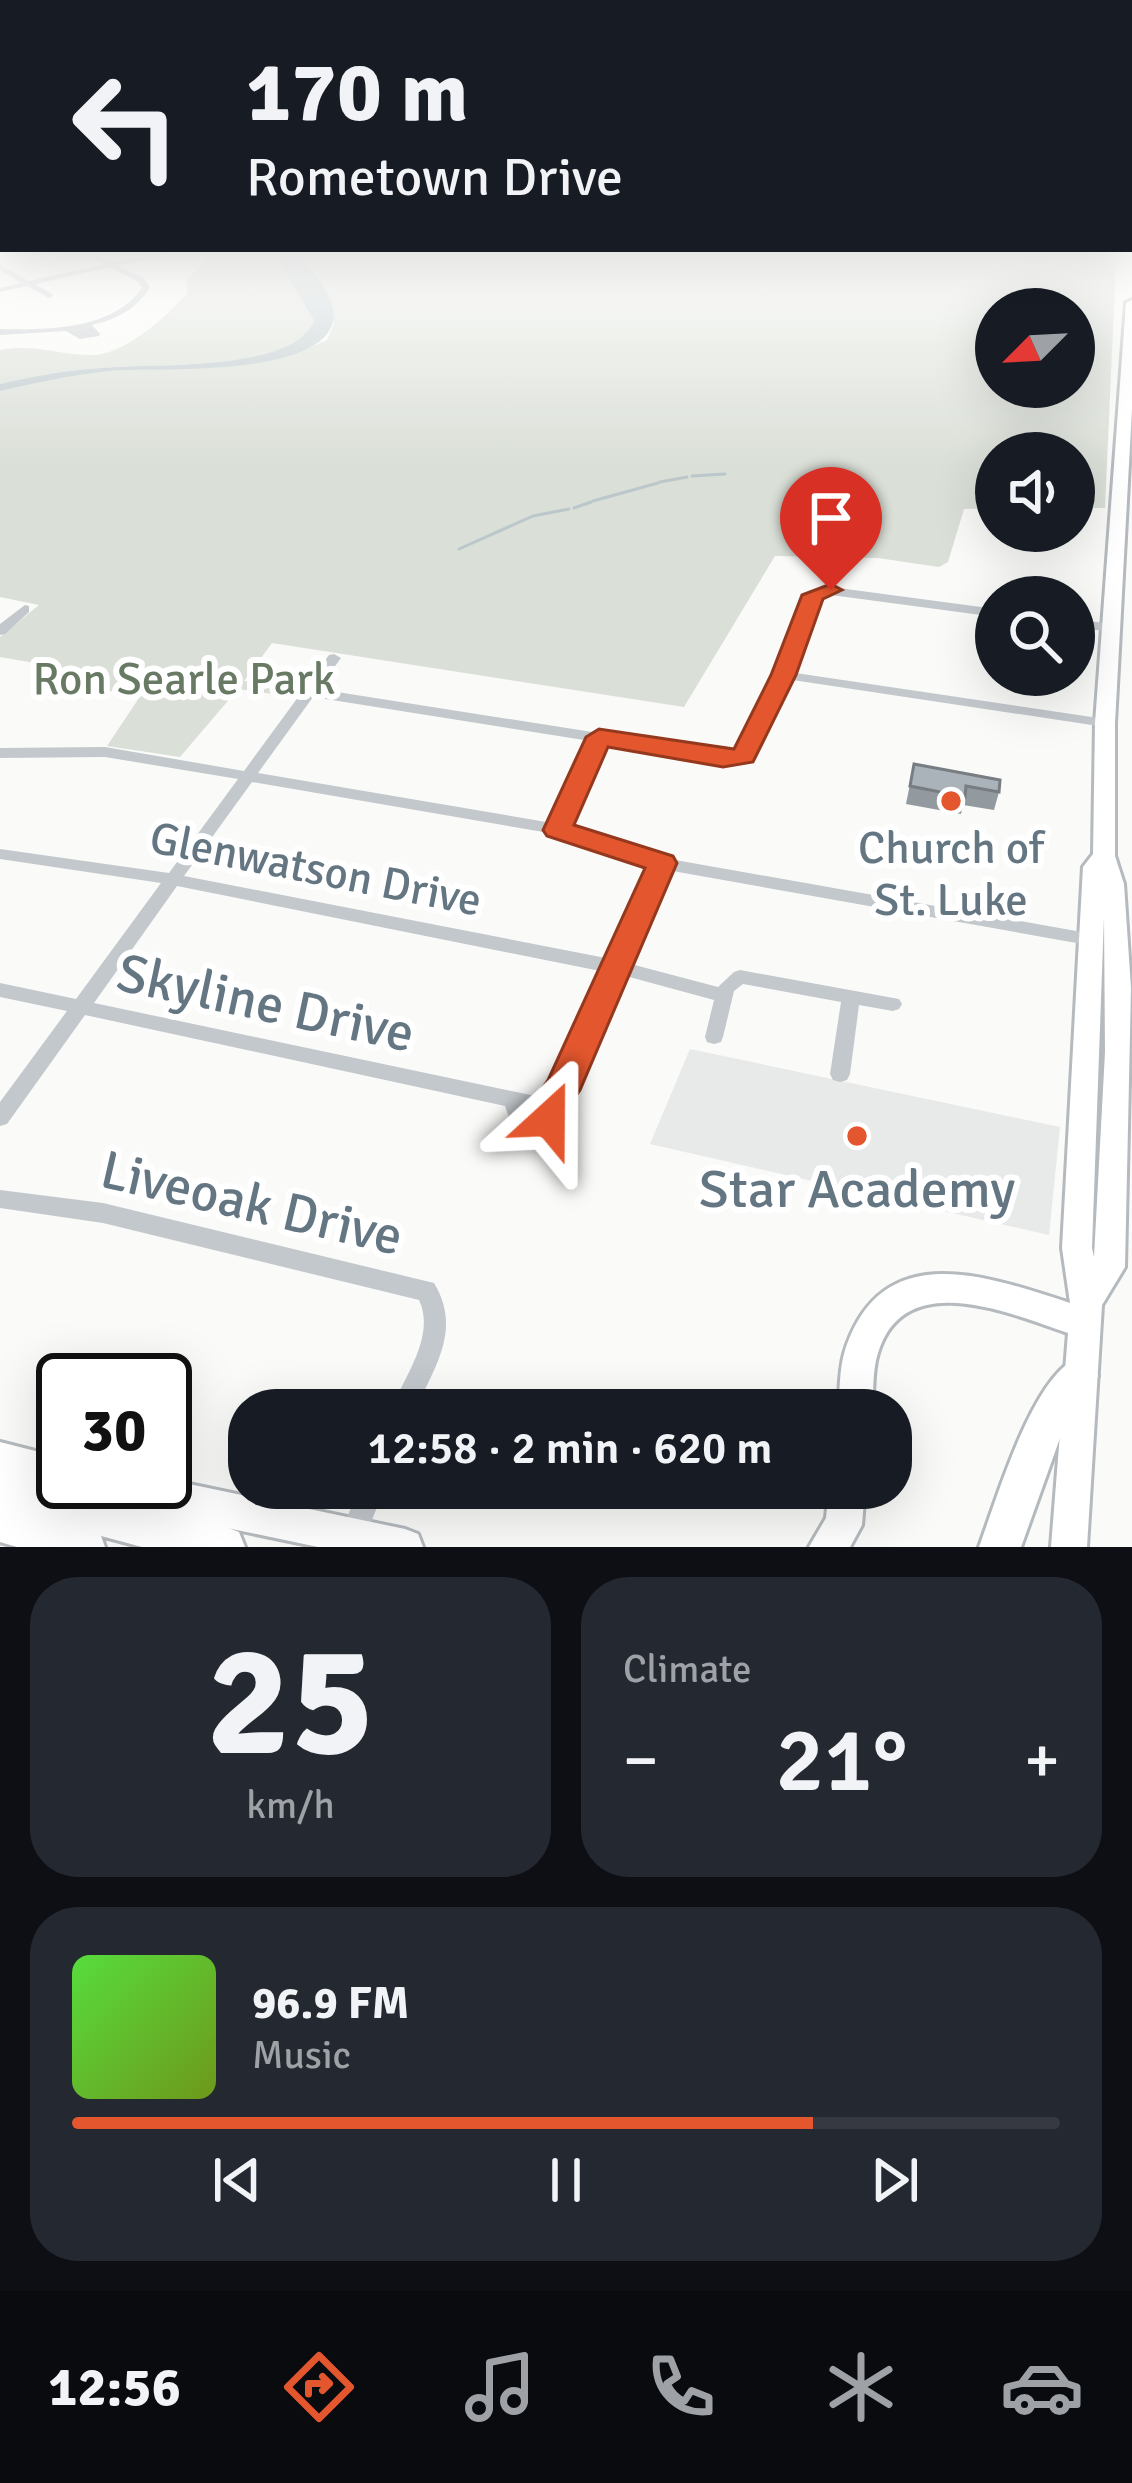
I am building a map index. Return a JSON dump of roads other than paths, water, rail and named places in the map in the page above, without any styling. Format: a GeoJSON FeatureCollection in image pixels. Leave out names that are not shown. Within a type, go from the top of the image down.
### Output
{"type":"FeatureCollection","features":[{"type":"Feature","properties":{"kind":"highway"},"geometry":{"type":"LineString","coordinates":[[1000,1547],[1044,1427],[1079,1376]]}},
{"type":"Feature","properties":{"kind":"highway"},"geometry":{"type":"LineString","coordinates":[[0,1490],[224,1547]]}},
{"type":"Feature","properties":{"kind":"highway"},"geometry":{"type":"LineString","coordinates":[[0,1521],[84,1547]]}},
{"type":"Feature","properties":{"kind":"main road"},"geometry":{"type":"LineString","coordinates":[[1069,1547],[1085,1312],[1077,1248],[1115,945],[1114,870],[1104,856],[1105,723],[1131,323]]}},
{"type":"Feature","properties":{"kind":"main road"},"geometry":{"type":"LineString","coordinates":[[857,1389],[861,1354],[871,1332],[887,1308],[911,1293],[964,1284],[1085,1312]]}},
{"type":"Feature","properties":{"kind":"main road"},"geometry":{"type":"LineString","coordinates":[[0,1460],[36,1469]]}},
{"type":"Feature","properties":{"kind":"main road"},"geometry":{"type":"LineString","coordinates":[[192,1502],[405,1547]]}},
{"type":"Feature","properties":{"kind":"main road"},"geometry":{"type":"LineString","coordinates":[[827,1547],[844,1525],[845,1509]]}},
{"type":"Feature","properties":{"kind":"street"},"geometry":{"type":"LineString","coordinates":[[0,332],[68,328],[80,336],[96,334],[88,323]]}},
{"type":"Feature","properties":{"kind":"street"},"geometry":{"type":"LineString","coordinates":[[310,692],[723,758],[741,757],[750,749],[814,595],[820,591],[975,610]]}},
{"type":"Feature","properties":{"kind":"street"},"geometry":{"type":"LineString","coordinates":[[0,631],[25,609]]}},
{"type":"Feature","properties":{"kind":"street"},"geometry":{"type":"LineString","coordinates":[[1095,626],[1111,628]]}},
{"type":"Feature","properties":{"kind":"street"},"geometry":{"type":"LineString","coordinates":[[0,1118],[334,658]]}},
{"type":"Feature","properties":{"kind":"street"},"geometry":{"type":"LineString","coordinates":[[783,675],[1105,723]]}},
{"type":"Feature","properties":{"kind":"street"},"geometry":{"type":"LineString","coordinates":[[557,830],[599,737]]}},
{"type":"Feature","properties":{"kind":"street"},"geometry":{"type":"LineString","coordinates":[[0,753],[105,752],[557,830],[662,863],[1115,945]]}},
{"type":"Feature","properties":{"kind":"street","name":"Glenwatson Drive"},"geometry":{"type":"LineString","coordinates":[[0,854],[172,880],[616,967],[723,994]]}},
{"type":"Feature","properties":{"kind":"street"},"geometry":{"type":"LineString","coordinates":[[616,967],[662,863]]}},
{"type":"Feature","properties":{"kind":"street","name":"Skyline Drive"},"geometry":{"type":"LineString","coordinates":[[0,990],[514,1101],[519,1120],[532,1126],[549,1119],[550,1103],[562,1090],[616,967]]}},
{"type":"Feature","properties":{"kind":"street"},"geometry":{"type":"LineString","coordinates":[[714,1036],[723,994],[732,980],[749,976],[893,1004]]}},
{"type":"Feature","properties":{"kind":"street"},"geometry":{"type":"LineString","coordinates":[[840,1074],[851,997]]}},
{"type":"Feature","properties":{"kind":"street","name":"Liveoak Drive"},"geometry":{"type":"LineString","coordinates":[[0,1199],[103,1213],[426,1291],[437,1304],[438,1323],[411,1389]]}},
{"type":"Feature","properties":{"kind":"street"},"geometry":{"type":"LineString","coordinates":[[353,1535],[364,1509]]}},
{"type":"Feature","properties":{"kind":"waterway"},"geometry":{"type":"LineString","coordinates":[[692,476],[725,474]]}},
{"type":"Feature","properties":{"kind":"waterway"},"geometry":{"type":"LineString","coordinates":[[660,482],[687,477]]}},
{"type":"Feature","properties":{"kind":"waterway"},"geometry":{"type":"LineString","coordinates":[[593,501],[658,483]]}},
{"type":"Feature","properties":{"kind":"waterway"},"geometry":{"type":"LineString","coordinates":[[574,508],[591,502]]}},
{"type":"Feature","properties":{"kind":"waterway"},"geometry":{"type":"LineString","coordinates":[[459,549],[533,516],[569,509]]}},
{"type":"Feature","properties":{"kind":"waterway"},"geometry":{"type":"LineString","coordinates":[[805,545],[826,532],[828,513]]}},
{"type":"Feature","properties":{"kind":"place","name":"Church of St. Luke"},"geometry":{"type":"Point","coordinates":[951,801]}},
{"type":"Feature","properties":{"kind":"place","name":"Star Academy"},"geometry":{"type":"Point","coordinates":[857,1136]}},
{"type":"Feature","properties":{"kind":"park label","name":"Ron Searle Park"},"geometry":{"type":"Point","coordinates":[184,678]}}]}
